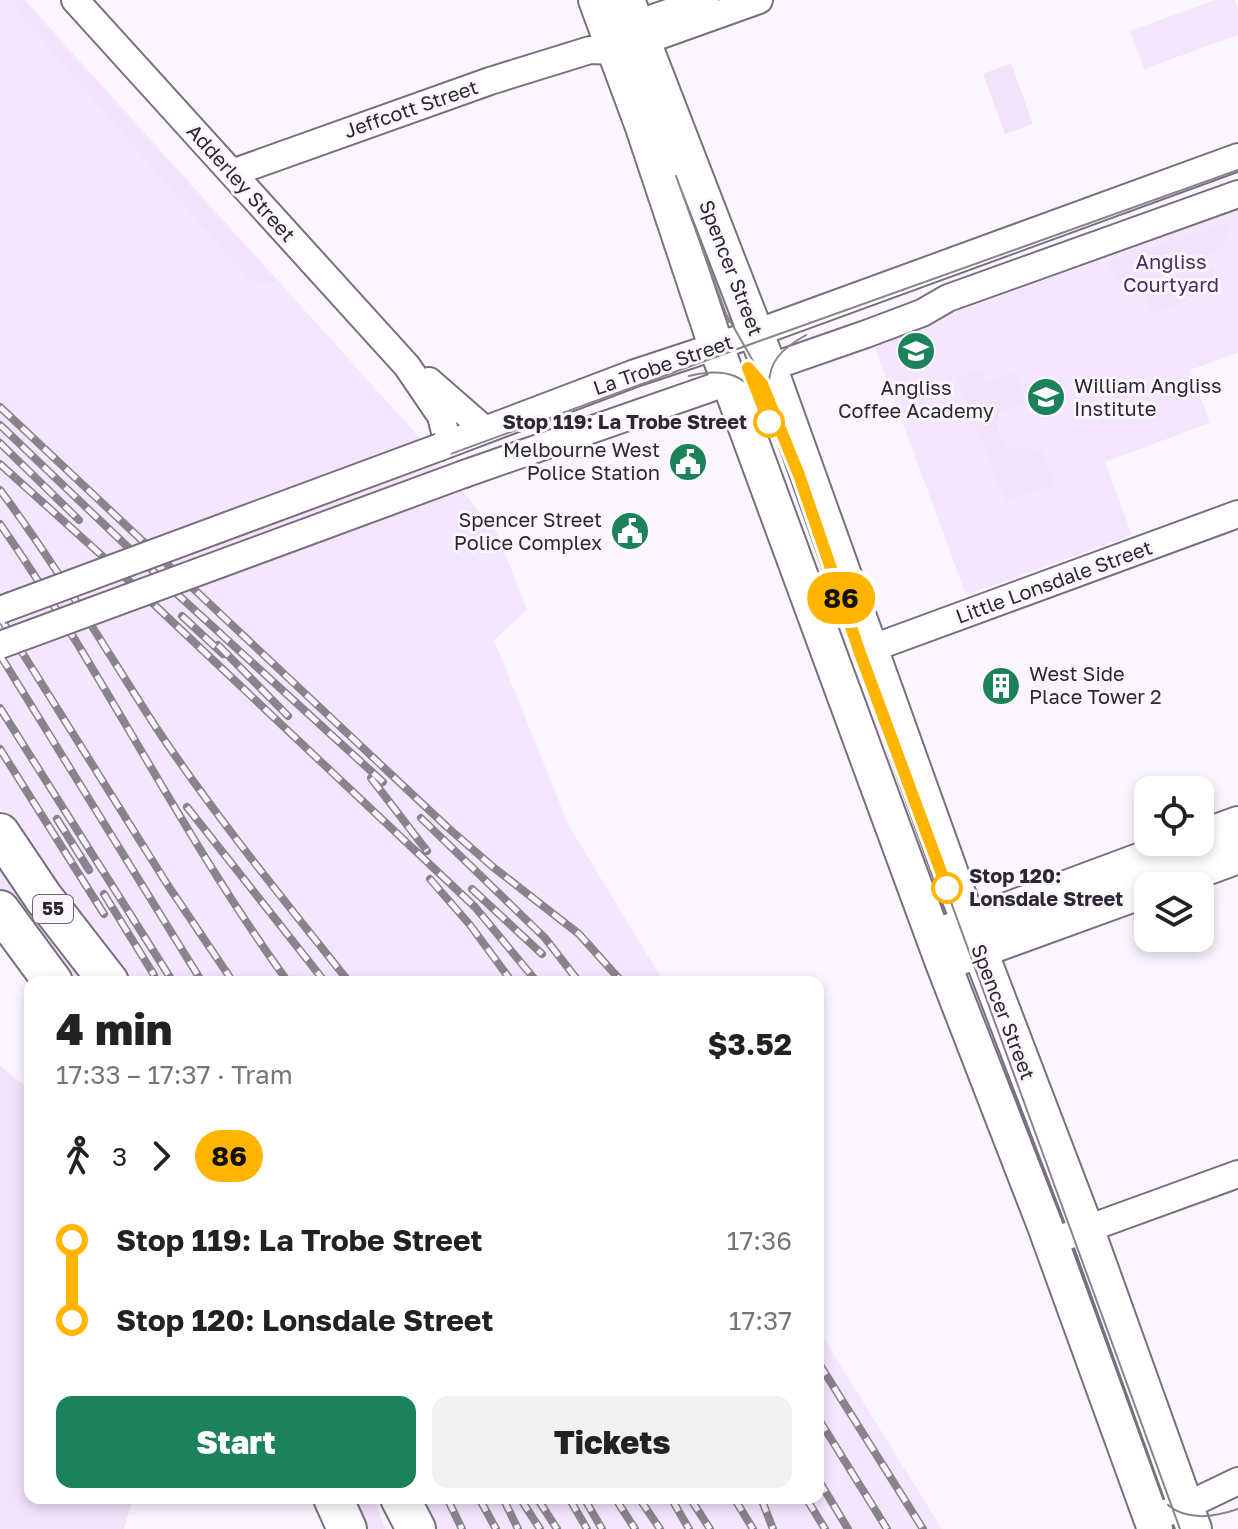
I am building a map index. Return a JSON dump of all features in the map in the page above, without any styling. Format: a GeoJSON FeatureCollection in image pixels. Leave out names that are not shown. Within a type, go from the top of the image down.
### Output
{"type":"FeatureCollection","features":[{"type":"Feature","properties":{"kind":"highway","name":"55"},"geometry":{"type":"LineString","coordinates":[[0,833],[43,897],[104,976]]}},
{"type":"Feature","properties":{"kind":"highway","name":"55"},"geometry":{"type":"LineString","coordinates":[[0,910],[49,976]]}},
{"type":"Feature","properties":{"kind":"highway"},"geometry":{"type":"LineString","coordinates":[[336,1504],[347,1529]]}},
{"type":"Feature","properties":{"kind":"highway"},"geometry":{"type":"LineString","coordinates":[[403,1504],[416,1529]]}},
{"type":"Feature","properties":{"kind":"main road","name":"Spencer Street"},"geometry":{"type":"LineString","coordinates":[[596,0],[676,124],[769,367],[974,937],[1086,1229],[1190,1518]]}},
{"type":"Feature","properties":{"kind":"main road","name":"Spencer Street"},"geometry":{"type":"LineString","coordinates":[[620,33],[728,381],[938,950],[1051,1242],[1153,1524]]}},
{"type":"Feature","properties":{"kind":"main road"},"geometry":{"type":"LineString","coordinates":[[832,663],[870,649]]}},
{"type":"Feature","properties":{"kind":"main road"},"geometry":{"type":"LineString","coordinates":[[1214,833],[1238,824]]}},
{"type":"Feature","properties":{"kind":"main road"},"geometry":{"type":"LineString","coordinates":[[938,950],[1082,897],[1163,856]]}},
{"type":"Feature","properties":{"kind":"main road"},"geometry":{"type":"LineString","coordinates":[[1195,872],[1238,856]]}},
{"type":"Feature","properties":{"kind":"main road"},"geometry":{"type":"LineString","coordinates":[[1082,897],[1134,891]]}},
{"type":"Feature","properties":{"kind":"street","name":"Adderley Street"},"geometry":{"type":"LineString","coordinates":[[75,0],[407,366],[441,416],[444,445]]}},
{"type":"Feature","properties":{"kind":"street","name":"Jeffcott Street"},"geometry":{"type":"LineString","coordinates":[[232,173],[705,0]]}},
{"type":"Feature","properties":{"kind":"street","name":"Jeffcott Street"},"geometry":{"type":"LineString","coordinates":[[620,33],[759,0]]}},
{"type":"Feature","properties":{"kind":"street","name":"La Trobe Street"},"geometry":{"type":"LineString","coordinates":[[0,610],[484,429],[1238,157]]}},
{"type":"Feature","properties":{"kind":"street","name":"La Trobe Street"},"geometry":{"type":"LineString","coordinates":[[0,645],[464,474],[912,317],[948,298],[1238,194]]}},
{"type":"Feature","properties":{"kind":"street","name":"Adderley Street"},"geometry":{"type":"LineString","coordinates":[[407,366],[441,390],[469,419],[484,429]]}},
{"type":"Feature","properties":{"kind":"street","name":"Little Lonsdale Street"},"geometry":{"type":"LineString","coordinates":[[870,649],[1238,514]]}},
{"type":"Feature","properties":{"kind":"street"},"geometry":{"type":"LineString","coordinates":[[1051,1242],[1238,1174]]}},
{"type":"Feature","properties":{"kind":"street"},"geometry":{"type":"LineString","coordinates":[[1153,1524],[1190,1518],[1238,1481]]}},
{"type":"Feature","properties":{"kind":"shaded area"},"geometry":{"type":"Polygon","coordinates":[[[0,0],[25,0],[409,426],[497,533],[527,610],[494,640],[569,826],[660,976],[119,976],[0,808],[0,0]]]}},
{"type":"Feature","properties":{"kind":"shaded area"},"geometry":{"type":"Polygon","coordinates":[[[1215,0],[1235,0],[1238,35],[1144,69],[1130,31],[1215,0]]]}},
{"type":"Feature","properties":{"kind":"shaded area","name":"William Angliss Institute"},"geometry":{"type":"Polygon","coordinates":[[[1238,210],[1238,353],[1190,370],[1210,423],[1105,462],[1132,535],[966,595],[873,342],[1238,210]]]}},
{"type":"Feature","properties":{"kind":"shaded area"},"geometry":{"type":"Polygon","coordinates":[[[824,1339],[942,1529],[437,1529],[428,1504],[824,1504],[824,1339]]]}},
{"type":"Feature","properties":{"kind":"green space"},"geometry":{"type":"Polygon","coordinates":[[[14,0],[21,0],[276,282],[251,282],[19,13],[14,0]]]}},
{"type":"Feature","properties":{"kind":"green space"},"geometry":{"type":"Polygon","coordinates":[[[1011,63],[1033,124],[1005,134],[983,74],[1011,63]]]}},
{"type":"Feature","properties":{"kind":"green space","name":"Angliss Courtyard"},"geometry":{"type":"Polygon","coordinates":[[[1230,222],[1222,247],[1208,257],[1215,275],[1187,301],[1151,314],[1139,276],[1117,284],[1108,262],[1230,222]]]}},
{"type":"Feature","properties":{"kind":"green space"},"geometry":{"type":"Polygon","coordinates":[[[981,369],[987,383],[1015,372],[1026,404],[998,413],[998,430],[1009,449],[1042,449],[1055,485],[1005,501],[957,377],[981,369]]]}},
{"type":"Feature","properties":{"kind":"green space"},"geometry":{"type":"Polygon","coordinates":[[[0,853],[90,976],[63,976],[0,890],[0,853]]]}},
{"type":"Feature","properties":{"kind":"green space"},"geometry":{"type":"Polygon","coordinates":[[[0,1066],[24,1085],[24,1504],[131,1504],[124,1529],[0,1529],[0,1066]]]}},
{"type":"Feature","properties":{"kind":"green space"},"geometry":{"type":"Polygon","coordinates":[[[349,1504],[376,1504],[385,1529],[360,1529],[349,1504]]]}},
{"type":"Feature","properties":{"kind":"tram line"},"geometry":{"type":"LineString","coordinates":[[0,619],[740,348],[1238,170]]}},
{"type":"Feature","properties":{"kind":"tram line"},"geometry":{"type":"LineString","coordinates":[[676,176],[729,322]]}},
{"type":"Feature","properties":{"kind":"tram line"},"geometry":{"type":"LineString","coordinates":[[725,312],[761,375],[808,498],[860,653],[1180,1529]]}},
{"type":"Feature","properties":{"kind":"tram line"},"geometry":{"type":"LineString","coordinates":[[769,390],[771,371],[778,356],[806,335]]}},
{"type":"Feature","properties":{"kind":"tram line","name":"86"},"geometry":{"type":"LineString","coordinates":[[769,422],[748,368],[756,375],[770,400],[799,475],[860,653],[947,888]]}},
{"type":"Feature","properties":{"kind":"tram line"},"geometry":{"type":"LineString","coordinates":[[689,376],[714,372],[734,376],[751,388],[764,409]]}},
{"type":"Feature","properties":{"kind":"tram line"},"geometry":{"type":"LineString","coordinates":[[1168,1505],[1193,1516],[1238,1509]]}},
{"type":"Feature","properties":{"kind":"railway"},"geometry":{"type":"LineString","coordinates":[[0,407],[446,826],[579,934],[617,976]]}},
{"type":"Feature","properties":{"kind":"railway"},"geometry":{"type":"LineString","coordinates":[[0,425],[176,593],[383,782]]}},
{"type":"Feature","properties":{"kind":"railway"},"geometry":{"type":"LineString","coordinates":[[0,443],[79,520]]}},
{"type":"Feature","properties":{"kind":"railway"},"geometry":{"type":"LineString","coordinates":[[0,464],[109,562],[475,907],[532,976]]}},
{"type":"Feature","properties":{"kind":"railway"},"geometry":{"type":"LineString","coordinates":[[0,490],[61,578],[179,762],[344,976]]}},
{"type":"Feature","properties":{"kind":"railway"},"geometry":{"type":"LineString","coordinates":[[0,524],[74,637],[213,870],[284,976]]}},
{"type":"Feature","properties":{"kind":"railway"},"geometry":{"type":"LineString","coordinates":[[182,616],[223,654]]}},
{"type":"Feature","properties":{"kind":"railway"},"geometry":{"type":"LineString","coordinates":[[0,617],[167,884],[229,976]]}},
{"type":"Feature","properties":{"kind":"railway"},"geometry":{"type":"LineString","coordinates":[[218,645],[288,716]]}},
{"type":"Feature","properties":{"kind":"railway"},"geometry":{"type":"LineString","coordinates":[[0,655],[198,976]]}},
{"type":"Feature","properties":{"kind":"railway"},"geometry":{"type":"LineString","coordinates":[[0,708],[169,976]]}},
{"type":"Feature","properties":{"kind":"railway"},"geometry":{"type":"LineString","coordinates":[[0,749],[104,914]]}},
{"type":"Feature","properties":{"kind":"railway"},"geometry":{"type":"LineString","coordinates":[[371,778],[427,851]]}},
{"type":"Feature","properties":{"kind":"railway"},"geometry":{"type":"LineString","coordinates":[[187,807],[320,976]]}},
{"type":"Feature","properties":{"kind":"railway"},"geometry":{"type":"LineString","coordinates":[[421,818],[545,938],[574,976]]}},
{"type":"Feature","properties":{"kind":"railway"},"geometry":{"type":"LineString","coordinates":[[57,819],[89,870]]}},
{"type":"Feature","properties":{"kind":"railway"},"geometry":{"type":"LineString","coordinates":[[430,879],[470,925],[508,976]]}},
{"type":"Feature","properties":{"kind":"railway"},"geometry":{"type":"LineString","coordinates":[[472,889],[542,954]]}},
{"type":"Feature","properties":{"kind":"railway"},"geometry":{"type":"LineString","coordinates":[[104,894],[154,975]]}},
{"type":"Feature","properties":{"kind":"railway"},"geometry":{"type":"LineString","coordinates":[[824,1372],[923,1529]]}},
{"type":"Feature","properties":{"kind":"railway"},"geometry":{"type":"LineString","coordinates":[[824,1428],[887,1529]]}},
{"type":"Feature","properties":{"kind":"railway"},"geometry":{"type":"LineString","coordinates":[[824,1489],[848,1529]]}},
{"type":"Feature","properties":{"kind":"railway"},"geometry":{"type":"LineString","coordinates":[[450,1504],[462,1529]]}},
{"type":"Feature","properties":{"kind":"railway"},"geometry":{"type":"LineString","coordinates":[[482,1504],[496,1529]]}},
{"type":"Feature","properties":{"kind":"railway"},"geometry":{"type":"LineString","coordinates":[[506,1504],[518,1529]]}},
{"type":"Feature","properties":{"kind":"railway"},"geometry":{"type":"LineString","coordinates":[[524,1504],[540,1529]]}},
{"type":"Feature","properties":{"kind":"railway"},"geometry":{"type":"LineString","coordinates":[[541,1504],[557,1529]]}},
{"type":"Feature","properties":{"kind":"railway"},"geometry":{"type":"LineString","coordinates":[[572,1504],[587,1529]]}},
{"type":"Feature","properties":{"kind":"railway"},"geometry":{"type":"LineString","coordinates":[[587,1504],[602,1529]]}},
{"type":"Feature","properties":{"kind":"railway"},"geometry":{"type":"LineString","coordinates":[[619,1504],[635,1529]]}},
{"type":"Feature","properties":{"kind":"railway"},"geometry":{"type":"LineString","coordinates":[[643,1504],[660,1529]]}},
{"type":"Feature","properties":{"kind":"railway"},"geometry":{"type":"LineString","coordinates":[[674,1504],[689,1529]]}},
{"type":"Feature","properties":{"kind":"railway"},"geometry":{"type":"LineString","coordinates":[[694,1504],[710,1529]]}},
{"type":"Feature","properties":{"kind":"railway"},"geometry":{"type":"LineString","coordinates":[[738,1504],[753,1529]]}},
{"type":"Feature","properties":{"kind":"railway"},"geometry":{"type":"LineString","coordinates":[[763,1504],[773,1529]]}},
{"type":"Feature","properties":{"kind":"railway"},"geometry":{"type":"LineString","coordinates":[[810,1504],[825,1529]]}},
{"type":"Feature","properties":{"kind":"place","name":"Angliss Coffee Academy"},"geometry":{"type":"Point","coordinates":[916,351]}},
{"type":"Feature","properties":{"kind":"place","name":"William Angliss Institute"},"geometry":{"type":"Point","coordinates":[1046,397]}},
{"type":"Feature","properties":{"kind":"place","name":"Stop 119: La Trobe Street"},"geometry":{"type":"Point","coordinates":[769,422]}},
{"type":"Feature","properties":{"kind":"place","name":"Melbourne West Police Station"},"geometry":{"type":"Point","coordinates":[688,462]}},
{"type":"Feature","properties":{"kind":"place","name":"Spencer Street Police Complex"},"geometry":{"type":"Point","coordinates":[630,531]}},
{"type":"Feature","properties":{"kind":"place","name":"West Side Place Tower 2"},"geometry":{"type":"Point","coordinates":[1001,686]}},
{"type":"Feature","properties":{"kind":"place","name":"Stop 120: Lonsdale Street"},"geometry":{"type":"Point","coordinates":[947,888]}}]}
